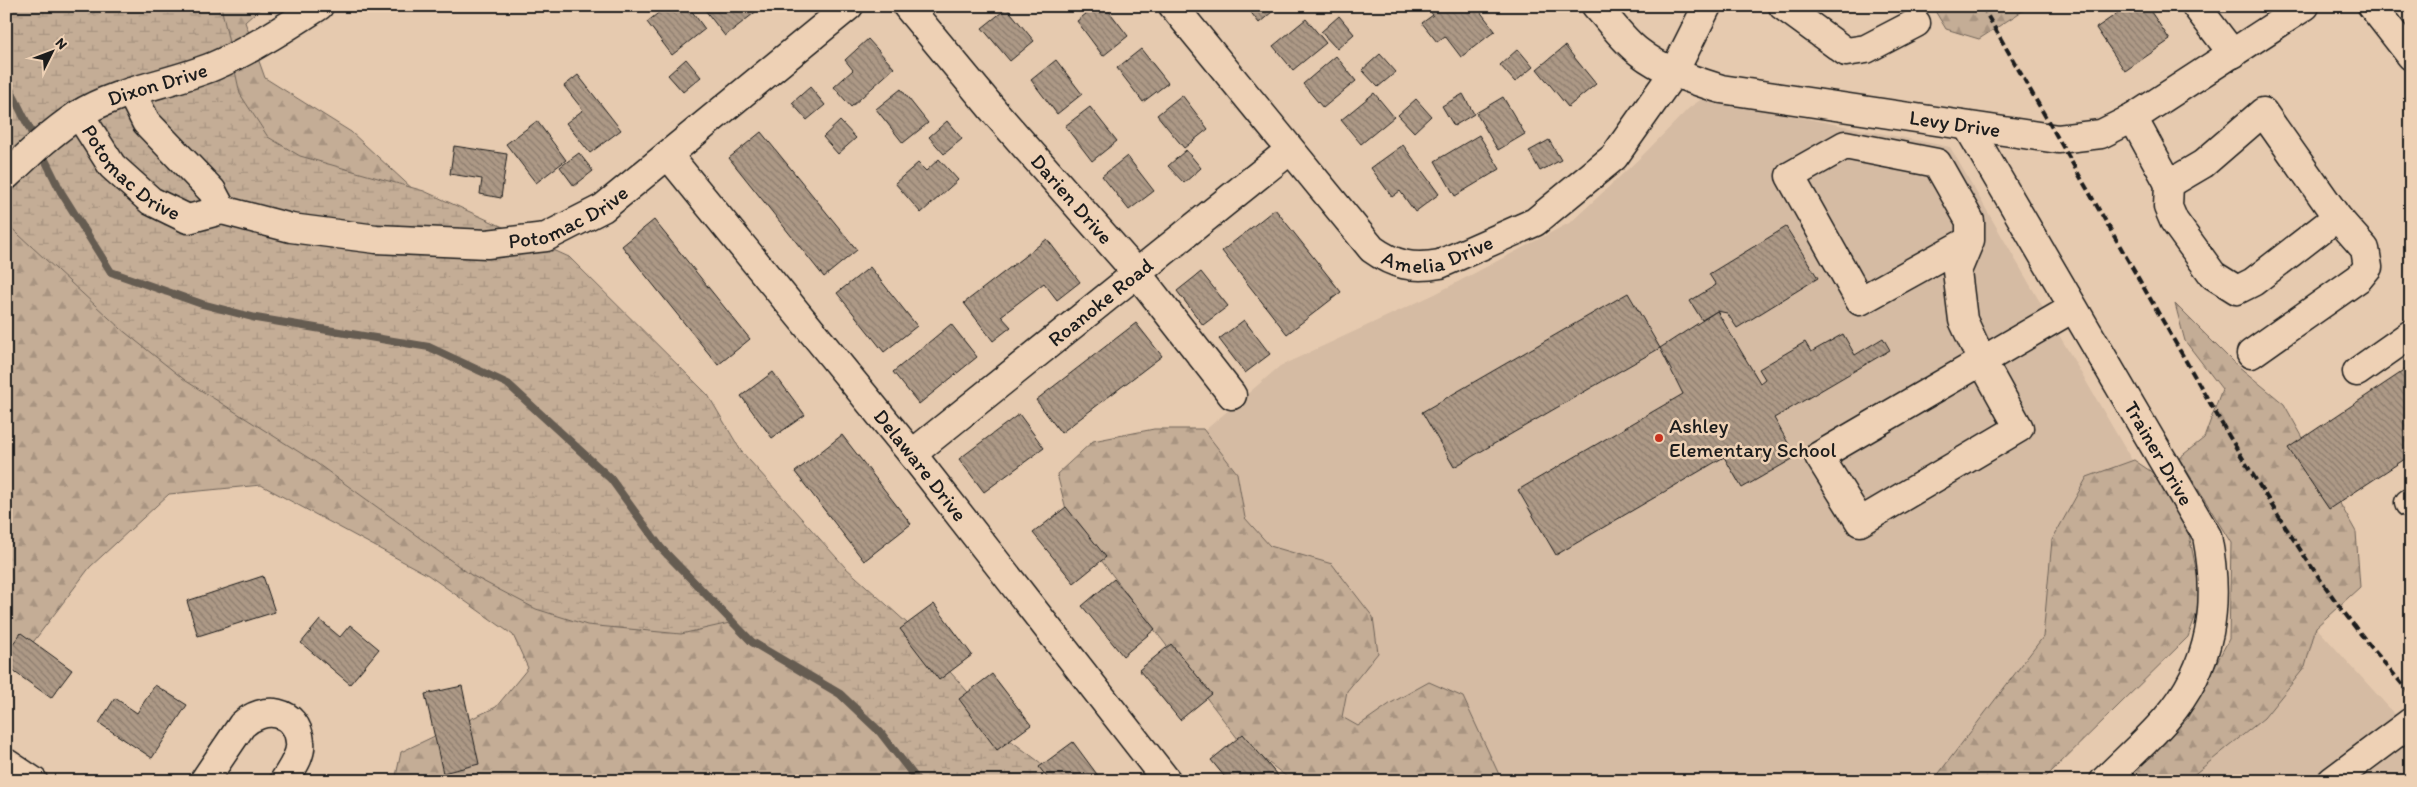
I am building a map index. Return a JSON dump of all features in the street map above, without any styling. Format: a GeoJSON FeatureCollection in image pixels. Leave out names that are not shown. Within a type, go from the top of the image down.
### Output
{"type":"FeatureCollection","features":[{"type":"Feature","properties":{"kind":"street","name":"Dixon Drive"},"geometry":{"type":"LineString","coordinates":[[6,176],[39,145],[79,114],[131,92],[214,66],[268,39],[319,6]]}},
{"type":"Feature","properties":{"kind":"street","name":"Potomac Drive"},"geometry":{"type":"LineString","coordinates":[[79,114],[112,166],[151,201],[188,219],[222,210],[291,228],[376,239],[488,244],[546,237],[603,208],[849,6]]}},
{"type":"Feature","properties":{"kind":"street","name":"Darien Drive"},"geometry":{"type":"LineString","coordinates":[[906,6],[994,111],[1136,272],[1232,395]]}},
{"type":"Feature","properties":{"kind":"street","name":"Amelia Drive"},"geometry":{"type":"LineString","coordinates":[[1173,6],[1372,249],[1385,258],[1406,266],[1423,267],[1440,264],[1535,222],[1614,157],[1674,72],[1708,6]]}},
{"type":"Feature","properties":{"kind":"street","name":"Levy Drive"},"geometry":{"type":"LineString","coordinates":[[1596,6],[1638,51],[1674,72],[1713,87],[1744,94],[2058,139],[2101,134],[2133,118],[2305,6]]}},
{"type":"Feature","properties":{"kind":"street"},"geometry":{"type":"LineString","coordinates":[[1783,6],[1846,52],[1866,49],[1916,23]]}},
{"type":"Feature","properties":{"kind":"street"},"geometry":{"type":"LineString","coordinates":[[2372,6],[2411,56]]}},
{"type":"Feature","properties":{"kind":"street"},"geometry":{"type":"LineString","coordinates":[[2207,10],[2233,54]]}},
{"type":"Feature","properties":{"kind":"street","name":"Potomac Drive"},"geometry":{"type":"LineString","coordinates":[[131,92],[146,122],[212,191],[222,210]]}},
{"type":"Feature","properties":{"kind":"street"},"geometry":{"type":"LineString","coordinates":[[2169,184],[2203,164],[2263,112],[2337,218],[2365,249],[2368,267],[2359,278],[2251,354]]}},
{"type":"Feature","properties":{"kind":"street"},"geometry":{"type":"LineString","coordinates":[[1874,150],[1886,115]]}},
{"type":"Feature","properties":{"kind":"street"},"geometry":{"type":"LineString","coordinates":[[2133,118],[2169,184],[2168,207],[2174,221],[2213,275],[2237,290],[2253,282],[2337,218]]}},
{"type":"Feature","properties":{"kind":"street","name":"Trainer Drive"},"geometry":{"type":"LineString","coordinates":[[1968,127],[2207,536],[2213,569],[2214,597],[2210,630],[2203,656],[2186,692],[2167,718],[2104,781]]}},
{"type":"Feature","properties":{"kind":"street"},"geometry":{"type":"LineString","coordinates":[[1970,240],[1860,301],[1790,176],[1845,145],[1937,163],[1970,221],[1970,240],[1957,271],[1963,320],[1982,362],[2019,428],[1860,522],[1819,456],[1982,362],[2074,308]]}},
{"type":"Feature","properties":{"kind":"street","name":"Roanoke Road"},"geometry":{"type":"LineString","coordinates":[[912,454],[1290,150]]}},
{"type":"Feature","properties":{"kind":"street","name":"Delaware Drive"},"geometry":{"type":"LineString","coordinates":[[668,155],[912,454],[1167,781]]}},
{"type":"Feature","properties":{"kind":"street"},"geometry":{"type":"LineString","coordinates":[[2357,372],[2411,334]]}},
{"type":"Feature","properties":{"kind":"street"},"geometry":{"type":"LineString","coordinates":[[204,781],[242,725],[250,717],[260,712],[272,712],[283,715],[292,722],[298,732],[300,753],[284,781]]}},
{"type":"Feature","properties":{"kind":"street"},"geometry":{"type":"LineString","coordinates":[[2332,781],[2411,722]]}},
{"type":"Feature","properties":{"kind":"street"},"geometry":{"type":"LineString","coordinates":[[6,763],[33,781]]}},
{"type":"Feature","properties":{"kind":"shaded area","name":"Ashley Elementary School"},"geometry":{"type":"Polygon","coordinates":[[[1703,98],[1950,147],[2148,488],[1949,781],[1364,781],[1140,486],[1280,366],[1435,294],[1571,222],[1642,156],[1689,108],[1703,98]]]}},
{"type":"Feature","properties":{"kind":"shaded area"},"geometry":{"type":"Polygon","coordinates":[[[2316,627],[2411,732],[2411,765],[2408,766],[2401,781],[2151,781],[2316,627]]]}},
{"type":"Feature","properties":{"kind":"green space"},"geometry":{"type":"Polygon","coordinates":[[[6,6],[263,6],[245,22],[265,78],[351,132],[495,265],[978,781],[395,781],[401,752],[496,707],[528,668],[513,635],[428,575],[261,485],[169,494],[90,567],[6,678],[6,6]]]}},
{"type":"Feature","properties":{"kind":"green space"},"geometry":{"type":"Polygon","coordinates":[[[6,6],[221,6],[240,94],[268,137],[300,156],[424,191],[569,257],[708,395],[741,451],[845,567],[908,624],[1010,740],[1065,781],[922,781],[880,732],[840,694],[752,642],[734,622],[681,634],[587,625],[536,609],[471,575],[315,462],[186,381],[121,329],[6,223],[6,6]]]}},
{"type":"Feature","properties":{"kind":"green space"},"geometry":{"type":"Polygon","coordinates":[[[1932,6],[2027,6],[2027,8],[1979,39],[1946,29],[1932,6]]]}},
{"type":"Feature","properties":{"kind":"green space"},"geometry":{"type":"Polygon","coordinates":[[[2175,304],[2232,361],[2284,404],[2356,532],[2360,587],[2316,627],[2305,667],[2264,718],[2186,781],[2124,781],[2187,719],[2229,639],[2231,543],[2179,458],[2204,438],[2222,389],[2185,341],[2175,304]]]}},
{"type":"Feature","properties":{"kind":"green space"},"geometry":{"type":"Polygon","coordinates":[[[1154,429],[1203,429],[1237,473],[1245,518],[1270,546],[1332,564],[1373,617],[1378,653],[1347,691],[1342,717],[1358,726],[1391,703],[1429,682],[1463,697],[1502,781],[1292,781],[1238,739],[1068,517],[1057,474],[1093,441],[1154,429]]]}},
{"type":"Feature","properties":{"kind":"green space"},"geometry":{"type":"Polygon","coordinates":[[[2134,460],[2156,475],[2187,525],[2202,598],[2188,637],[2042,781],[1933,781],[2043,637],[2052,540],[2087,477],[2134,460]]]}},
{"type":"Feature","properties":{"kind":"building"},"geometry":{"type":"Polygon","coordinates":[[[667,6],[688,6],[705,29],[672,55],[647,22],[667,6]]]}},
{"type":"Feature","properties":{"kind":"building"},"geometry":{"type":"Polygon","coordinates":[[[702,6],[755,6],[758,10],[725,36],[702,6]]]}},
{"type":"Feature","properties":{"kind":"building"},"geometry":{"type":"Polygon","coordinates":[[[1096,6],[1105,6],[1128,36],[1103,56],[1077,21],[1096,6]]]}},
{"type":"Feature","properties":{"kind":"building"},"geometry":{"type":"Polygon","coordinates":[[[1246,6],[1279,6],[1259,23],[1246,6]]]}},
{"type":"Feature","properties":{"kind":"building"},"geometry":{"type":"Polygon","coordinates":[[[1426,6],[1476,6],[1495,31],[1461,57],[1445,36],[1437,42],[1422,23],[1433,15],[1426,6]]]}},
{"type":"Feature","properties":{"kind":"building"},"geometry":{"type":"Polygon","coordinates":[[[2128,6],[2147,6],[2170,40],[2125,71],[2096,28],[2128,6]]]}},
{"type":"Feature","properties":{"kind":"building"},"geometry":{"type":"Polygon","coordinates":[[[1007,8],[1034,41],[1010,61],[982,28],[1007,8]]]}},
{"type":"Feature","properties":{"kind":"building"},"geometry":{"type":"Polygon","coordinates":[[[1339,16],[1354,34],[1337,49],[1321,32],[1339,16]]]}},
{"type":"Feature","properties":{"kind":"building"},"geometry":{"type":"Polygon","coordinates":[[[1306,19],[1326,43],[1293,70],[1273,46],[1306,19]]]}},
{"type":"Feature","properties":{"kind":"building"},"geometry":{"type":"Polygon","coordinates":[[[868,39],[894,68],[851,107],[834,87],[853,70],[845,60],[868,39]]]}},
{"type":"Feature","properties":{"kind":"building"},"geometry":{"type":"Polygon","coordinates":[[[1565,46],[1596,84],[1568,107],[1537,69],[1565,46]]]}},
{"type":"Feature","properties":{"kind":"building"},"geometry":{"type":"Polygon","coordinates":[[[1141,49],[1168,83],[1143,102],[1117,68],[1141,49]]]}},
{"type":"Feature","properties":{"kind":"building"},"geometry":{"type":"Polygon","coordinates":[[[1518,49],[1533,67],[1515,82],[1500,65],[1518,49]]]}},
{"type":"Feature","properties":{"kind":"building"},"geometry":{"type":"Polygon","coordinates":[[[1380,54],[1396,72],[1378,87],[1362,70],[1380,54]]]}},
{"type":"Feature","properties":{"kind":"building"},"geometry":{"type":"Polygon","coordinates":[[[1336,56],[1356,81],[1323,108],[1303,84],[1336,56]]]}},
{"type":"Feature","properties":{"kind":"building"},"geometry":{"type":"Polygon","coordinates":[[[686,59],[701,77],[683,92],[668,75],[686,59]]]}},
{"type":"Feature","properties":{"kind":"building"},"geometry":{"type":"Polygon","coordinates":[[[1056,60],[1082,94],[1057,114],[1031,80],[1056,60]]]}},
{"type":"Feature","properties":{"kind":"building"},"geometry":{"type":"Polygon","coordinates":[[[578,75],[621,130],[590,153],[566,123],[583,110],[564,86],[578,75]]]}},
{"type":"Feature","properties":{"kind":"building"},"geometry":{"type":"Polygon","coordinates":[[[810,87],[825,105],[807,120],[792,103],[810,87]]]}},
{"type":"Feature","properties":{"kind":"building"},"geometry":{"type":"Polygon","coordinates":[[[901,89],[928,123],[903,143],[876,109],[901,89]]]}},
{"type":"Feature","properties":{"kind":"building"},"geometry":{"type":"Polygon","coordinates":[[[1374,93],[1394,117],[1361,144],[1341,120],[1374,93]]]}},
{"type":"Feature","properties":{"kind":"building"},"geometry":{"type":"Polygon","coordinates":[[[1463,94],[1474,114],[1454,126],[1442,106],[1463,94]]]}},
{"type":"Feature","properties":{"kind":"building"},"geometry":{"type":"Polygon","coordinates":[[[1182,95],[1208,129],[1184,148],[1157,115],[1182,95]]]}},
{"type":"Feature","properties":{"kind":"building"},"geometry":{"type":"Polygon","coordinates":[[[1503,97],[1525,134],[1498,150],[1476,113],[1503,97]]]}},
{"type":"Feature","properties":{"kind":"building"},"geometry":{"type":"Polygon","coordinates":[[[1416,99],[1431,116],[1414,132],[1398,115],[1416,99]]]}},
{"type":"Feature","properties":{"kind":"building"},"geometry":{"type":"Polygon","coordinates":[[[1090,107],[1117,141],[1092,161],[1065,126],[1090,107]]]}},
{"type":"Feature","properties":{"kind":"building"},"geometry":{"type":"Polygon","coordinates":[[[537,121],[566,160],[536,183],[506,144],[537,121]]]}},
{"type":"Feature","properties":{"kind":"building"},"geometry":{"type":"Polygon","coordinates":[[[840,121],[856,138],[838,154],[823,137],[840,121]]]}},
{"type":"Feature","properties":{"kind":"building"},"geometry":{"type":"Polygon","coordinates":[[[947,121],[962,139],[944,154],[929,137],[947,121]]]}},
{"type":"Feature","properties":{"kind":"building"},"geometry":{"type":"Polygon","coordinates":[[[761,132],[857,250],[824,277],[729,158],[761,132]]]}},
{"type":"Feature","properties":{"kind":"building"},"geometry":{"type":"Polygon","coordinates":[[[1479,135],[1500,169],[1455,196],[1435,161],[1479,135]]]}},
{"type":"Feature","properties":{"kind":"building"},"geometry":{"type":"Polygon","coordinates":[[[1549,140],[1561,160],[1540,171],[1529,151],[1549,140]]]}},
{"type":"Feature","properties":{"kind":"building"},"geometry":{"type":"Polygon","coordinates":[[[1403,145],[1439,194],[1415,212],[1400,191],[1392,197],[1371,168],[1403,145]]]}},
{"type":"Feature","properties":{"kind":"building"},"geometry":{"type":"Polygon","coordinates":[[[454,146],[507,154],[501,198],[480,194],[482,179],[450,174],[454,146]]]}},
{"type":"Feature","properties":{"kind":"building"},"geometry":{"type":"Polygon","coordinates":[[[1186,150],[1201,168],[1184,183],[1168,166],[1186,150]]]}},
{"type":"Feature","properties":{"kind":"building"},"geometry":{"type":"Polygon","coordinates":[[[579,153],[593,171],[574,186],[560,167],[579,153]]]}},
{"type":"Feature","properties":{"kind":"building"},"geometry":{"type":"Polygon","coordinates":[[[1127,156],[1154,191],[1129,210],[1102,176],[1127,156]]]}},
{"type":"Feature","properties":{"kind":"building"},"geometry":{"type":"Polygon","coordinates":[[[939,159],[958,180],[921,213],[895,183],[918,163],[926,171],[939,159]]]}},
{"type":"Feature","properties":{"kind":"building"},"geometry":{"type":"Polygon","coordinates":[[[1275,209],[1341,292],[1287,334],[1222,251],[1275,209]]]}},
{"type":"Feature","properties":{"kind":"building"},"geometry":{"type":"Polygon","coordinates":[[[654,220],[750,339],[718,365],[622,246],[654,220]]]}},
{"type":"Feature","properties":{"kind":"building"},"geometry":{"type":"Polygon","coordinates":[[[1786,227],[1818,278],[1737,328],[1727,313],[1717,311],[1702,320],[1690,301],[1716,285],[1709,274],[1786,227]]]}},
{"type":"Feature","properties":{"kind":"building"},"geometry":{"type":"Polygon","coordinates":[[[1047,239],[1080,282],[1057,300],[1044,283],[1001,316],[1011,327],[993,341],[964,303],[1047,239]]]}},
{"type":"Feature","properties":{"kind":"building"},"geometry":{"type":"Polygon","coordinates":[[[870,267],[917,326],[884,352],[837,293],[870,267]]]}},
{"type":"Feature","properties":{"kind":"building"},"geometry":{"type":"Polygon","coordinates":[[[1201,272],[1228,306],[1203,325],[1177,291],[1201,272]]]}},
{"type":"Feature","properties":{"kind":"building"},"geometry":{"type":"Polygon","coordinates":[[[1628,293],[1660,348],[1454,467],[1422,412],[1628,293]]]}},
{"type":"Feature","properties":{"kind":"building"},"geometry":{"type":"Polygon","coordinates":[[[1717,311],[1760,383],[1765,379],[1759,369],[1805,342],[1811,352],[1843,334],[1855,355],[1883,338],[1890,350],[1774,418],[1796,457],[1742,488],[1724,457],[1556,555],[1518,490],[1683,394],[1660,348],[1717,311]]]}},
{"type":"Feature","properties":{"kind":"building"},"geometry":{"type":"Polygon","coordinates":[[[1244,320],[1270,354],[1245,373],[1219,339],[1244,320]]]}},
{"type":"Feature","properties":{"kind":"building"},"geometry":{"type":"Polygon","coordinates":[[[1136,323],[1162,356],[1061,433],[1036,400],[1136,323]]]}},
{"type":"Feature","properties":{"kind":"building"},"geometry":{"type":"Polygon","coordinates":[[[951,324],[977,357],[919,404],[893,372],[951,324]]]}},
{"type":"Feature","properties":{"kind":"building"},"geometry":{"type":"Polygon","coordinates":[[[2411,366],[2411,455],[2329,509],[2288,448],[2411,366]]]}},
{"type":"Feature","properties":{"kind":"building"},"geometry":{"type":"Polygon","coordinates":[[[773,372],[805,415],[772,438],[741,396],[773,372]]]}},
{"type":"Feature","properties":{"kind":"building"},"geometry":{"type":"Polygon","coordinates":[[[1019,414],[1044,448],[984,492],[959,459],[1019,414]]]}},
{"type":"Feature","properties":{"kind":"building"},"geometry":{"type":"Polygon","coordinates":[[[842,435],[911,524],[864,561],[795,472],[842,435]]]}},
{"type":"Feature","properties":{"kind":"building"},"geometry":{"type":"Polygon","coordinates":[[[1066,507],[1106,557],[1074,583],[1033,533],[1066,507]]]}},
{"type":"Feature","properties":{"kind":"building"},"geometry":{"type":"Polygon","coordinates":[[[263,576],[275,612],[198,636],[187,601],[263,576]]]}},
{"type":"Feature","properties":{"kind":"building"},"geometry":{"type":"Polygon","coordinates":[[[1114,579],[1155,629],[1123,656],[1082,606],[1114,579]]]}},
{"type":"Feature","properties":{"kind":"building"},"geometry":{"type":"Polygon","coordinates":[[[934,604],[972,655],[939,680],[900,629],[934,604]]]}},
{"type":"Feature","properties":{"kind":"building"},"geometry":{"type":"Polygon","coordinates":[[[320,620],[340,637],[350,625],[379,649],[350,684],[301,643],[320,620]]]}},
{"type":"Feature","properties":{"kind":"building"},"geometry":{"type":"Polygon","coordinates":[[[21,633],[72,670],[51,698],[6,666],[6,653],[21,633]]]}},
{"type":"Feature","properties":{"kind":"building"},"geometry":{"type":"Polygon","coordinates":[[[1171,644],[1212,694],[1180,720],[1139,670],[1171,644]]]}},
{"type":"Feature","properties":{"kind":"building"},"geometry":{"type":"Polygon","coordinates":[[[992,674],[1031,725],[997,750],[959,699],[992,674]]]}},
{"type":"Feature","properties":{"kind":"building"},"geometry":{"type":"Polygon","coordinates":[[[155,685],[187,705],[152,758],[99,723],[115,698],[137,713],[155,685]]]}},
{"type":"Feature","properties":{"kind":"building"},"geometry":{"type":"Polygon","coordinates":[[[462,686],[479,764],[443,773],[425,694],[462,686]]]}},
{"type":"Feature","properties":{"kind":"building"},"geometry":{"type":"Polygon","coordinates":[[[1243,734],[1282,781],[1228,781],[1211,760],[1243,734]]]}},
{"type":"Feature","properties":{"kind":"building"},"geometry":{"type":"Polygon","coordinates":[[[1073,742],[1102,781],[1050,781],[1039,767],[1073,742]]]}},
{"type":"Feature","properties":{"kind":"waterway"},"geometry":{"type":"LineString","coordinates":[[6,81],[61,192],[111,272],[202,304],[256,318],[429,347],[508,384],[611,479],[661,548],[752,642],[840,694],[880,732],[918,781]]}},
{"type":"Feature","properties":{"kind":"railway"},"geometry":{"type":"LineString","coordinates":[[1982,6],[2229,436],[2271,504],[2330,593],[2411,695]]}},
{"type":"Feature","properties":{"kind":"place","name":"Ashley Elementary School"},"geometry":{"type":"Point","coordinates":[1659,438]}}]}
